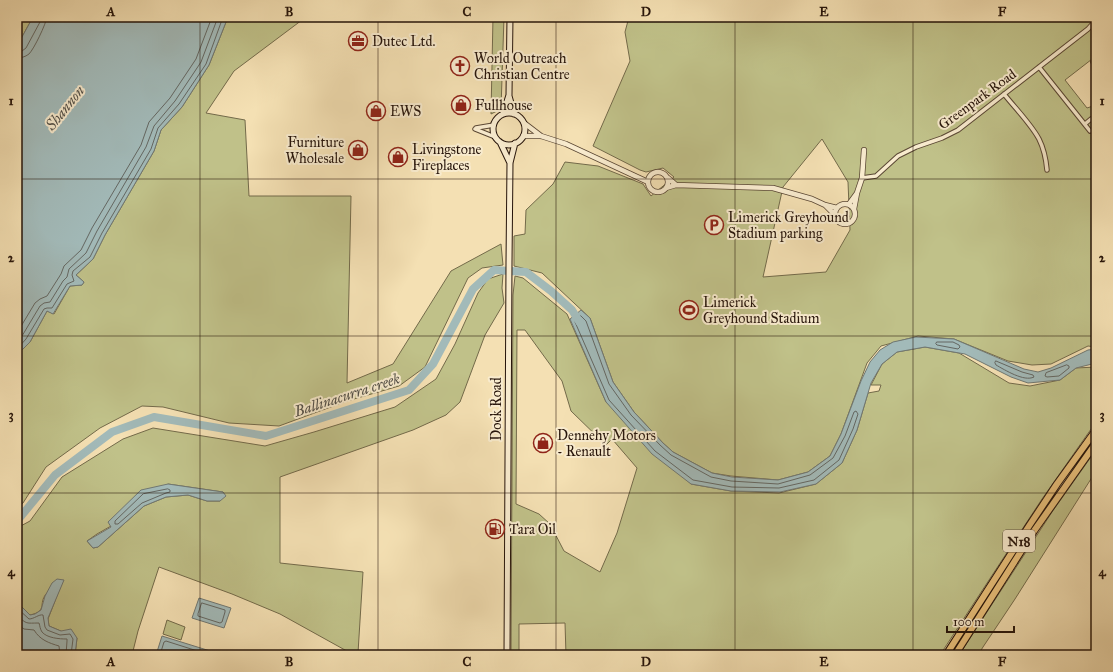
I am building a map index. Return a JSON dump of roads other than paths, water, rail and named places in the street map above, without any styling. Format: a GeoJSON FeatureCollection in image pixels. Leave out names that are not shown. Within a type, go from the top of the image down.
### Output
{"type":"FeatureCollection","features":[{"type":"Feature","properties":{"kind":"highway","name":"N18"},"geometry":{"type":"LineString","coordinates":[[946,655],[1029,526],[1096,430]]}},
{"type":"Feature","properties":{"kind":"highway","name":"N18"},"geometry":{"type":"LineString","coordinates":[[955,655],[1026,543],[1096,443]]}},
{"type":"Feature","properties":{"kind":"main road"},"geometry":{"type":"LineString","coordinates":[[510,17],[509,95],[514,114]]}},
{"type":"Feature","properties":{"kind":"main road"},"geometry":{"type":"LineString","coordinates":[[503,114],[514,114],[524,123],[525,130],[523,136],[515,144],[507,145],[499,141],[495,137],[494,131],[494,125],[503,114],[509,95]]}},
{"type":"Feature","properties":{"kind":"main road","name":"Dock Road"},"geometry":{"type":"LineString","coordinates":[[499,141],[510,163]]}},
{"type":"Feature","properties":{"kind":"main road","name":"Dock Road"},"geometry":{"type":"LineString","coordinates":[[506,655],[510,163],[515,144]]}},
{"type":"Feature","properties":{"kind":"street","name":"Greenpark Road"},"geometry":{"type":"LineString","coordinates":[[862,178],[876,176],[898,156],[952,133],[1088,29],[1096,20]]}},
{"type":"Feature","properties":{"kind":"street"},"geometry":{"type":"LineString","coordinates":[[1092,62],[1096,67]]}},
{"type":"Feature","properties":{"kind":"street"},"geometry":{"type":"LineString","coordinates":[[1039,67],[1090,131]]}},
{"type":"Feature","properties":{"kind":"street"},"geometry":{"type":"LineString","coordinates":[[1004,94],[1034,130],[1044,153],[1047,170]]}},
{"type":"Feature","properties":{"kind":"street"},"geometry":{"type":"LineString","coordinates":[[1085,124],[1092,119]]}},
{"type":"Feature","properties":{"kind":"street"},"geometry":{"type":"LineString","coordinates":[[524,123],[541,136]]}},
{"type":"Feature","properties":{"kind":"street"},"geometry":{"type":"LineString","coordinates":[[494,125],[475,129],[495,137]]}},
{"type":"Feature","properties":{"kind":"street"},"geometry":{"type":"LineString","coordinates":[[523,136],[541,136],[566,144],[616,168],[638,176],[648,182],[651,188],[655,191],[662,191],[676,184],[773,188],[812,199],[825,206],[836,219],[843,224],[848,224],[855,218],[856,214],[850,204]]}},
{"type":"Feature","properties":{"kind":"street"},"geometry":{"type":"LineString","coordinates":[[854,209],[862,178],[864,150]]}},
{"type":"Feature","properties":{"kind":"street"},"geometry":{"type":"LineString","coordinates":[[648,182],[654,173],[660,172],[676,184]]}},
{"type":"Feature","properties":{"kind":"street"},"geometry":{"type":"LineString","coordinates":[[638,176],[651,176]]}},
{"type":"Feature","properties":{"kind":"street"},"geometry":{"type":"LineString","coordinates":[[666,176],[668,182],[666,188]]}},
{"type":"Feature","properties":{"kind":"street"},"geometry":{"type":"LineString","coordinates":[[850,204],[857,193]]}},
{"type":"Feature","properties":{"kind":"street"},"geometry":{"type":"LineString","coordinates":[[835,216],[835,211],[837,208],[843,204],[850,204]]}},
{"type":"Feature","properties":{"kind":"street"},"geometry":{"type":"LineString","coordinates":[[825,206],[837,208]]}},
{"type":"Feature","properties":{"kind":"water","name":"Shannon"},"geometry":{"type":"Polygon","coordinates":[[[33,17],[228,17],[209,65],[182,107],[161,130],[154,151],[105,235],[93,259],[76,275],[84,282],[82,285],[70,286],[53,314],[47,311],[30,342],[17,355],[17,46],[33,17]]]}},
{"type":"Feature","properties":{"kind":"water"},"geometry":{"type":"Polygon","coordinates":[[[581,310],[590,318],[613,382],[634,412],[673,452],[712,473],[732,477],[778,480],[808,472],[830,456],[841,434],[861,381],[870,362],[880,350],[893,342],[916,337],[954,339],[1024,369],[1038,372],[1051,368],[1088,350],[1096,349],[1096,363],[1076,368],[1060,380],[1028,383],[1011,377],[965,354],[925,347],[897,352],[882,364],[871,383],[857,430],[842,463],[816,484],[780,492],[731,491],[691,484],[652,454],[606,402],[570,319],[581,310]]]}},
{"type":"Feature","properties":{"kind":"water"},"geometry":{"type":"Polygon","coordinates":[[[168,484],[223,492],[226,496],[220,501],[207,501],[188,495],[166,497],[144,506],[98,547],[93,548],[87,541],[111,527],[108,522],[141,490],[168,484]]]}},
{"type":"Feature","properties":{"kind":"water"},"geometry":{"type":"Polygon","coordinates":[[[57,579],[64,580],[48,618],[49,626],[61,631],[71,629],[77,638],[75,655],[17,655],[17,605],[19,604],[30,615],[35,614],[41,610],[45,596],[52,583],[57,579]]]}},
{"type":"Feature","properties":{"kind":"water"},"geometry":{"type":"Polygon","coordinates":[[[199,598],[231,608],[224,628],[192,618],[199,598]]]}},
{"type":"Feature","properties":{"kind":"water"},"geometry":{"type":"Polygon","coordinates":[[[162,636],[223,655],[156,655],[162,636]]]}},
{"type":"Feature","properties":{"kind":"waterway","name":"Ballinacurra creek"},"geometry":{"type":"LineString","coordinates":[[17,521],[55,475],[112,432],[154,417],[266,436],[409,390],[433,364],[473,289],[494,270],[526,272],[551,291],[572,310],[580,323]]}},
{"type":"Feature","properties":{"kind":"place","name":"Dutec Ltd."},"geometry":{"type":"Point","coordinates":[358,41]}},
{"type":"Feature","properties":{"kind":"place","name":"World Outreach Christian Centre"},"geometry":{"type":"Point","coordinates":[460,66]}},
{"type":"Feature","properties":{"kind":"place","name":"Fullhouse"},"geometry":{"type":"Point","coordinates":[461,105]}},
{"type":"Feature","properties":{"kind":"place","name":"EWS"},"geometry":{"type":"Point","coordinates":[376,111]}},
{"type":"Feature","properties":{"kind":"place","name":"Furniture Wholesale"},"geometry":{"type":"Point","coordinates":[358,150]}},
{"type":"Feature","properties":{"kind":"place","name":"Livingstone Fireplaces"},"geometry":{"type":"Point","coordinates":[398,157]}},
{"type":"Feature","properties":{"kind":"place","name":"Limerick Greyhound Stadium parking"},"geometry":{"type":"Point","coordinates":[714,225]}},
{"type":"Feature","properties":{"kind":"place","name":"Limerick Greyhound Stadium"},"geometry":{"type":"Point","coordinates":[689,310]}},
{"type":"Feature","properties":{"kind":"place","name":"Dennehy Motors - Renault"},"geometry":{"type":"Point","coordinates":[543,443]}},
{"type":"Feature","properties":{"kind":"place","name":"Tara Oil"},"geometry":{"type":"Point","coordinates":[495,529]}}]}
